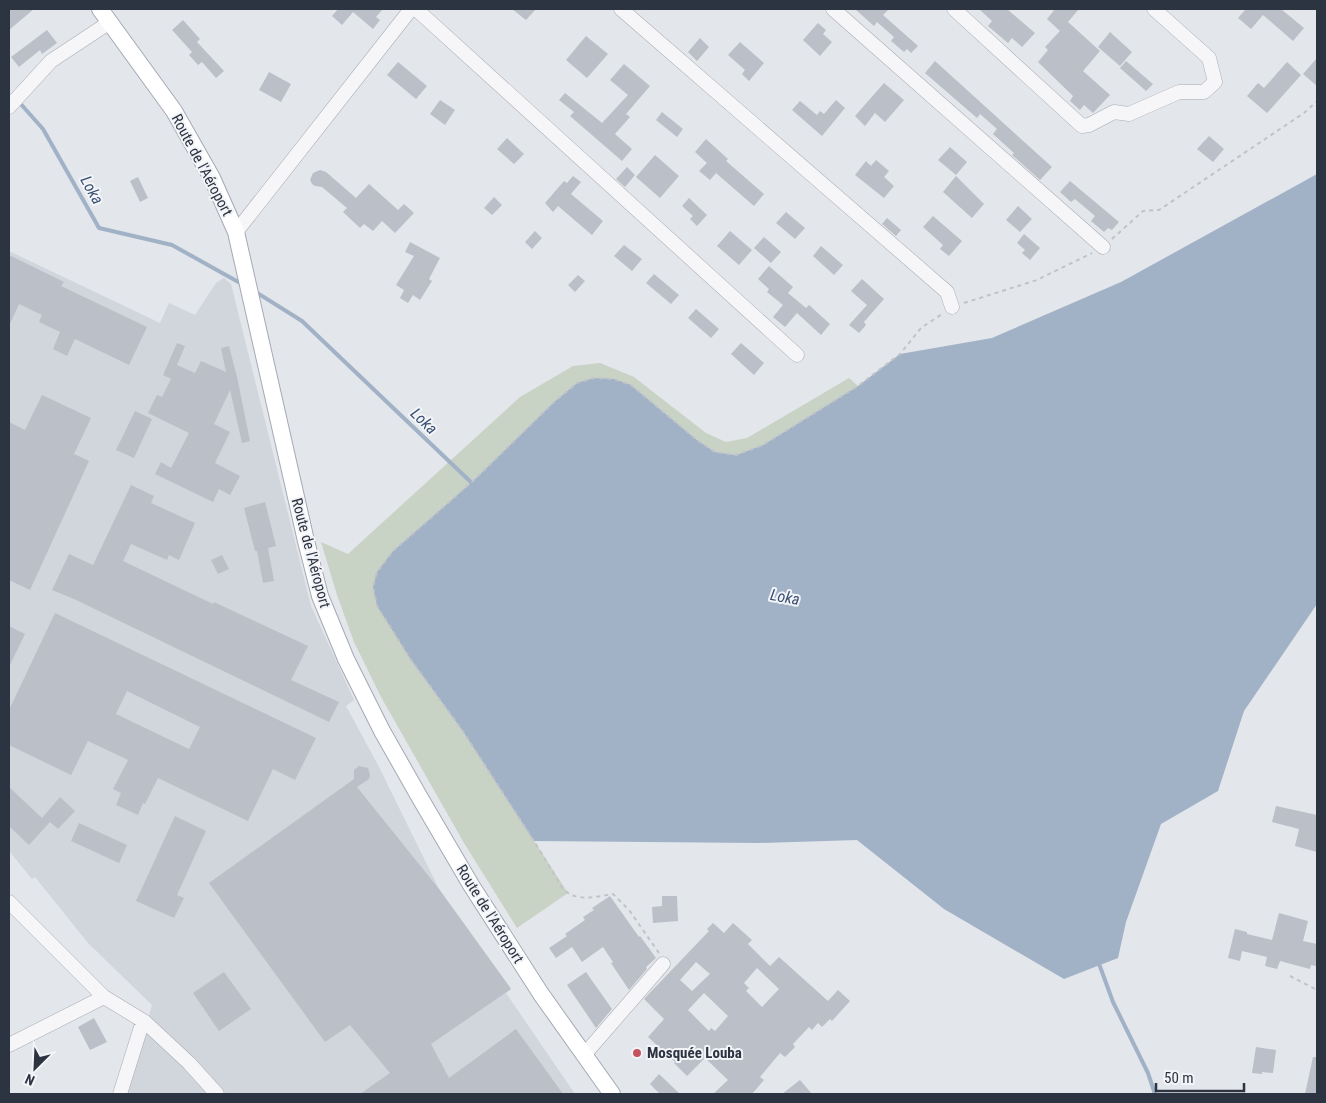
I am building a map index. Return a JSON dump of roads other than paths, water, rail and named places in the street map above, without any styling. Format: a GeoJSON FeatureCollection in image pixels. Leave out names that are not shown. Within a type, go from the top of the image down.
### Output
{"type":"FeatureCollection","features":[{"type":"Feature","properties":{"kind":"main road","name":"Route de l'Aéroport"},"geometry":{"type":"LineString","coordinates":[[105,15],[174,111],[212,178],[236,232],[320,596],[346,659],[420,798],[471,885],[541,994],[612,1094]]}},
{"type":"Feature","properties":{"kind":"street"},"geometry":{"type":"LineString","coordinates":[[236,232],[411,9]]}},
{"type":"Feature","properties":{"kind":"street"},"geometry":{"type":"LineString","coordinates":[[416,9],[797,355]]}},
{"type":"Feature","properties":{"kind":"street"},"geometry":{"type":"LineString","coordinates":[[621,9],[947,292],[952,306]]}},
{"type":"Feature","properties":{"kind":"street"},"geometry":{"type":"LineString","coordinates":[[833,9],[1103,247]]}},
{"type":"Feature","properties":{"kind":"street"},"geometry":{"type":"LineString","coordinates":[[954,9],[1082,126],[1089,125],[1114,112],[1129,114],[1179,92],[1204,92],[1215,82],[1209,58],[1154,9]]}},
{"type":"Feature","properties":{"kind":"street"},"geometry":{"type":"LineString","coordinates":[[9,107],[51,61],[105,15]]}},
{"type":"Feature","properties":{"kind":"street"},"geometry":{"type":"LineString","coordinates":[[9,902],[104,997],[145,1022],[189,1063],[217,1094]]}},
{"type":"Feature","properties":{"kind":"street"},"geometry":{"type":"LineString","coordinates":[[584,1055],[663,964]]}},
{"type":"Feature","properties":{"kind":"street"},"geometry":{"type":"LineString","coordinates":[[9,1044],[104,997]]}},
{"type":"Feature","properties":{"kind":"street"},"geometry":{"type":"LineString","coordinates":[[120,1094],[141,1026]]}},
{"type":"Feature","properties":{"kind":"water"},"geometry":{"type":"Polygon","coordinates":[[[1317,174],[1317,604],[1244,711],[1218,791],[1161,824],[1126,922],[1118,958],[1064,979],[944,909],[857,840],[758,843],[534,841],[462,730],[411,660],[377,606],[373,587],[377,572],[393,551],[472,482],[554,402],[577,383],[594,378],[614,379],[631,385],[697,440],[715,452],[736,455],[763,445],[858,386],[900,354],[992,338],[1121,282],[1317,174]]]}},
{"type":"Feature","properties":{"kind":"waterway","name":"Loka"},"geometry":{"type":"LineString","coordinates":[[19,102],[43,129],[99,228],[172,245],[242,284]]}},
{"type":"Feature","properties":{"kind":"waterway","name":"Loka"},"geometry":{"type":"LineString","coordinates":[[254,291],[302,321],[475,486]]}},
{"type":"Feature","properties":{"kind":"waterway"},"geometry":{"type":"LineString","coordinates":[[1098,961],[1113,1002],[1148,1073],[1155,1094]]}},
{"type":"Feature","properties":{"kind":"place","name":"Mosquée Louba"},"geometry":{"type":"Point","coordinates":[637,1053]}}]}
